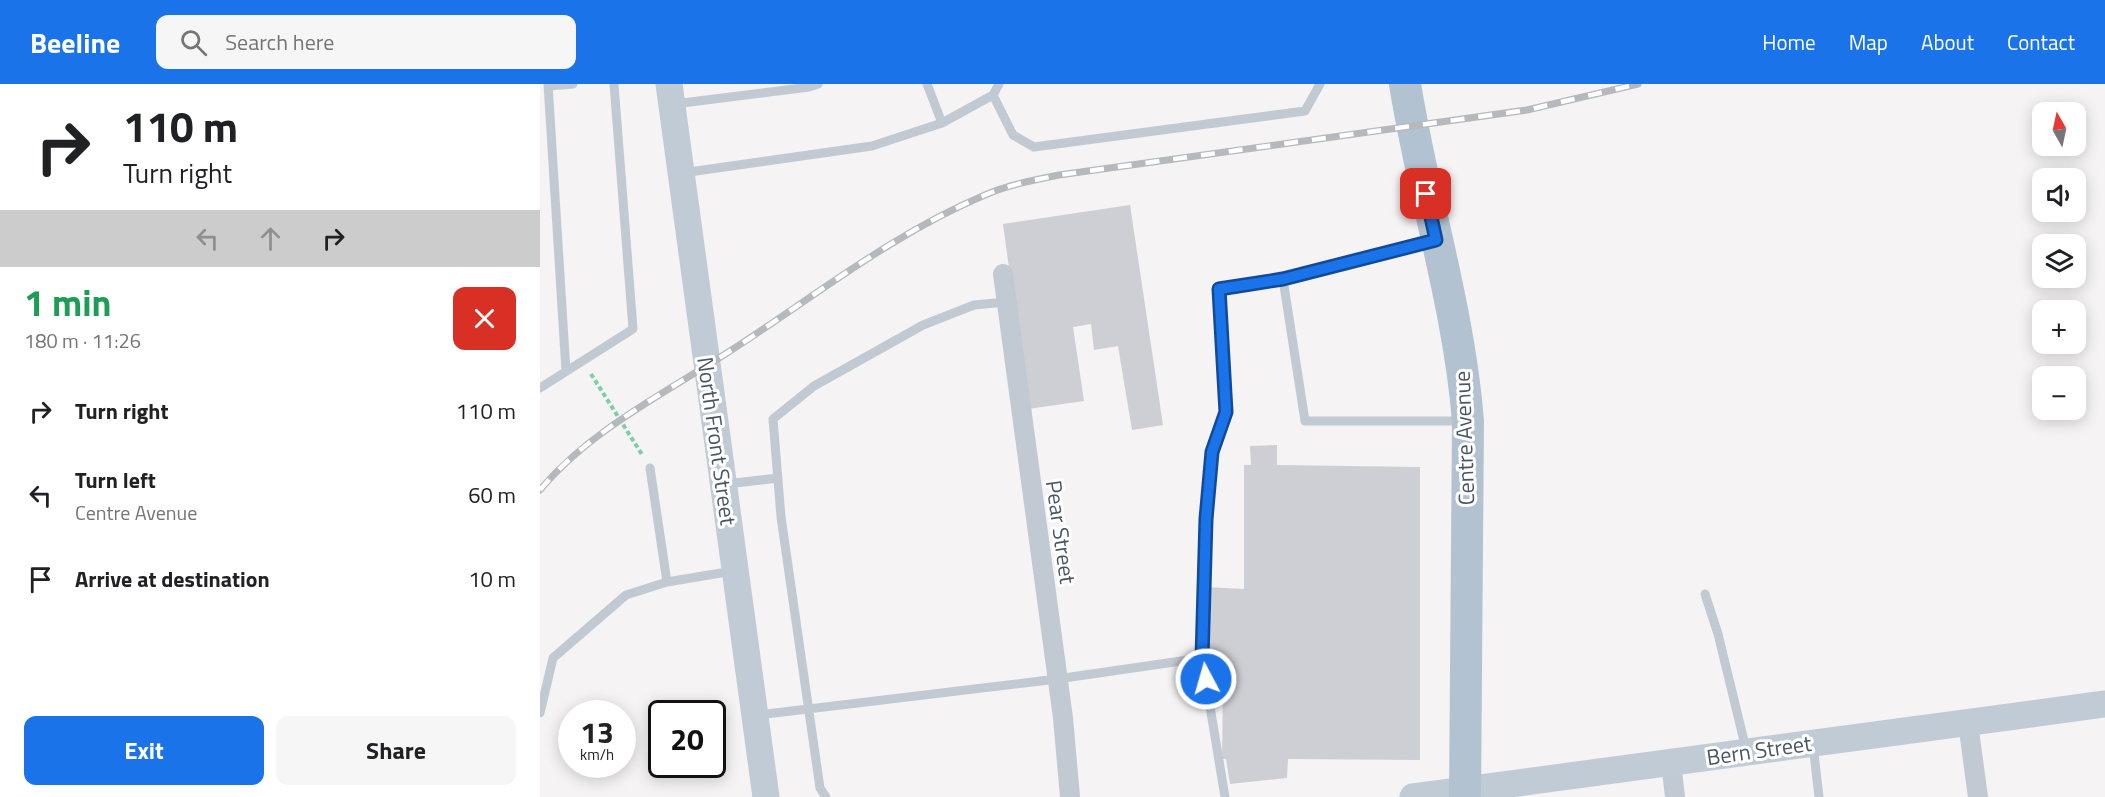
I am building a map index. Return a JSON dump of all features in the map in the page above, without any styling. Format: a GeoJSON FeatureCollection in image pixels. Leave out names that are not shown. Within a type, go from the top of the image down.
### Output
{"type":"FeatureCollection","features":[{"type":"Feature","properties":{"kind":"main road","name":"Centre Avenue"},"geometry":{"type":"LineString","coordinates":[[1406,84],[1412,126],[1464,372],[1468,421],[1465,794]]}},
{"type":"Feature","properties":{"kind":"street","name":"North Front Street"},"geometry":{"type":"LineString","coordinates":[[670,94],[766,797]]}},
{"type":"Feature","properties":{"kind":"street","name":"Pear Street"},"geometry":{"type":"LineString","coordinates":[[1003,274],[1063,718],[1070,797]]}},
{"type":"Feature","properties":{"kind":"street","name":"Bern Street"},"geometry":{"type":"LineString","coordinates":[[1413,797],[1465,794],[1671,762],[2105,704]]}},
{"type":"Feature","properties":{"kind":"street"},"geometry":{"type":"LineString","coordinates":[[1968,723],[1978,797]]}},
{"type":"Feature","properties":{"kind":"street"},"geometry":{"type":"LineString","coordinates":[[1671,762],[1675,797]]}},
{"type":"Feature","properties":{"kind":"lane"},"geometry":{"type":"LineString","coordinates":[[566,371],[548,85],[573,84]]}},
{"type":"Feature","properties":{"kind":"lane"},"geometry":{"type":"LineString","coordinates":[[540,388],[633,329],[615,84]]}},
{"type":"Feature","properties":{"kind":"lane"},"geometry":{"type":"LineString","coordinates":[[670,94],[809,87],[818,84]]}},
{"type":"Feature","properties":{"kind":"lane"},"geometry":{"type":"LineString","coordinates":[[927,84],[942,123]]}},
{"type":"Feature","properties":{"kind":"lane"},"geometry":{"type":"LineString","coordinates":[[681,173],[872,146],[942,123],[993,95],[999,84]]}},
{"type":"Feature","properties":{"kind":"lane"},"geometry":{"type":"LineString","coordinates":[[993,95],[1013,135],[1034,147],[1305,111],[1320,84]]}},
{"type":"Feature","properties":{"kind":"lane"},"geometry":{"type":"LineString","coordinates":[[1225,797],[1202,658],[1206,519],[1212,452],[1226,412],[1219,289],[1283,279],[1436,240]]}},
{"type":"Feature","properties":{"kind":"lane"},"geometry":{"type":"LineString","coordinates":[[1283,279],[1305,422],[1468,421]]}},
{"type":"Feature","properties":{"kind":"lane"},"geometry":{"type":"LineString","coordinates":[[826,797],[820,788],[781,517],[773,419],[814,386],[923,325],[974,305],[1007,302]]}},
{"type":"Feature","properties":{"kind":"lane"},"geometry":{"type":"LineString","coordinates":[[650,468],[667,582]]}},
{"type":"Feature","properties":{"kind":"lane"},"geometry":{"type":"LineString","coordinates":[[723,484],[777,478]]}},
{"type":"Feature","properties":{"kind":"lane"},"geometry":{"type":"LineString","coordinates":[[540,713],[553,658],[626,595],[667,582],[735,570]]}},
{"type":"Feature","properties":{"kind":"lane"},"geometry":{"type":"LineString","coordinates":[[1705,594],[1718,634],[1747,752]]}},
{"type":"Feature","properties":{"kind":"lane"},"geometry":{"type":"LineString","coordinates":[[755,715],[1057,679],[1202,658]]}},
{"type":"Feature","properties":{"kind":"lane"},"geometry":{"type":"LineString","coordinates":[[1812,743],[1820,797]]}},
{"type":"Feature","properties":{"kind":"path"},"geometry":{"type":"LineString","coordinates":[[582,361],[650,468]]}},
{"type":"Feature","properties":{"kind":"building"},"geometry":{"type":"Polygon","coordinates":[[[1130,205],[1163,425],[1132,430],[1118,346],[1094,350],[1091,324],[1073,327],[1084,401],[1028,409],[1003,224],[1130,205]]]}},
{"type":"Feature","properties":{"kind":"building"},"geometry":{"type":"Polygon","coordinates":[[[1277,445],[1277,465],[1420,467],[1420,760],[1288,759],[1287,778],[1230,784],[1226,759],[1222,759],[1223,678],[1212,678],[1212,657],[1207,656],[1205,587],[1244,589],[1244,465],[1251,465],[1250,446],[1277,445]]]}},
{"type":"Feature","properties":{"kind":"railway"},"geometry":{"type":"LineString","coordinates":[[540,490],[582,449],[629,414],[730,351],[886,247],[918,228],[994,191],[1059,175],[1527,110],[1638,84]]}},
{"type":"Feature","properties":{"kind":"route"},"geometry":{"type":"LineString","coordinates":[[1206,679],[1202,658],[1206,519],[1212,452],[1226,412],[1219,289],[1283,279],[1436,240],[1426,194]]}}]}
